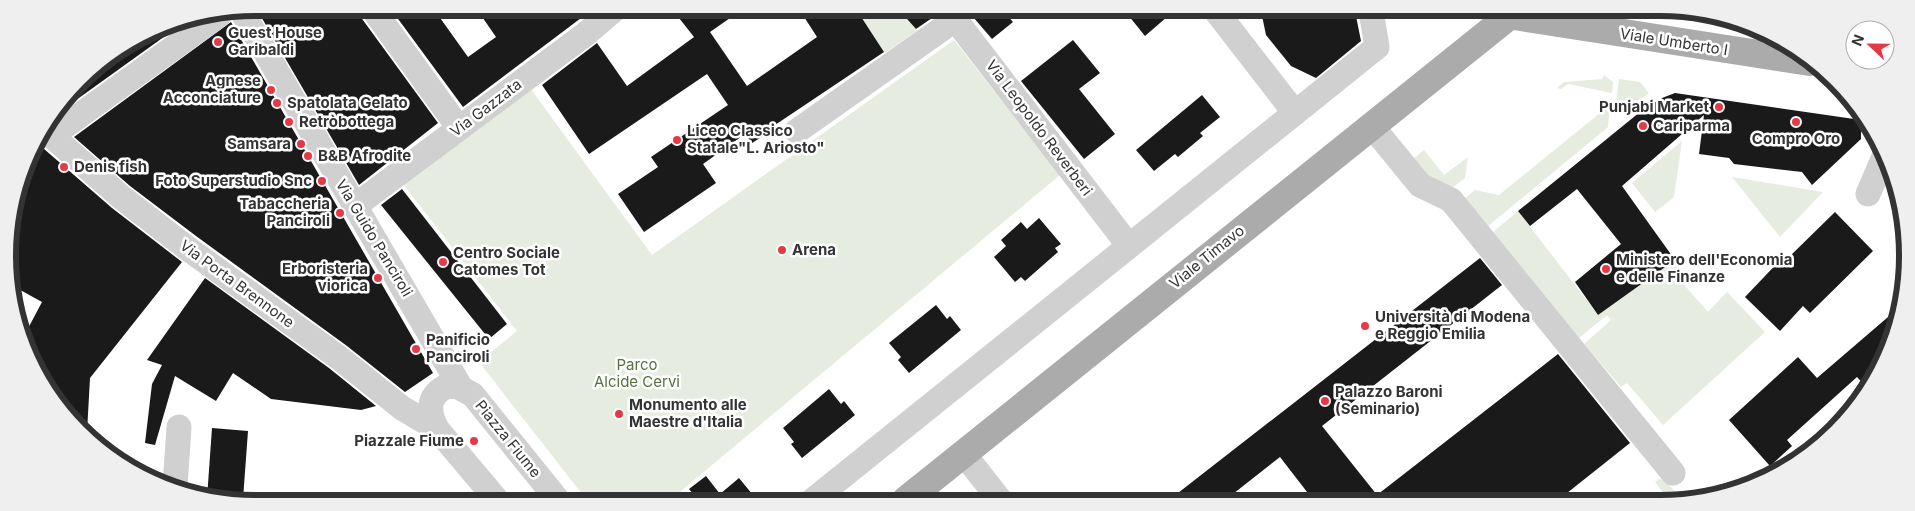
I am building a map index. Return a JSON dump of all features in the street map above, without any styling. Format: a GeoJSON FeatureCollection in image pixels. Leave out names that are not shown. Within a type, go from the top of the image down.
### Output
{"type":"FeatureCollection","features":[{"type":"Feature","properties":{"kind":"main road","name":"Viale Timavo"},"geometry":{"type":"LineString","coordinates":[[912,495],[1505,16]]}},
{"type":"Feature","properties":{"kind":"main road","name":"Viale Umberto I"},"geometry":{"type":"LineString","coordinates":[[1527,16],[1796,60]]}},
{"type":"Feature","properties":{"kind":"street"},"geometry":{"type":"LineString","coordinates":[[378,16],[459,128]]}},
{"type":"Feature","properties":{"kind":"street","name":"Via Gazzata"},"geometry":{"type":"LineString","coordinates":[[355,206],[606,16]]}},
{"type":"Feature","properties":{"kind":"street"},"geometry":{"type":"LineString","coordinates":[[797,131],[949,16]]}},
{"type":"Feature","properties":{"kind":"street","name":"Via Leopoldo Reverberi"},"geometry":{"type":"LineString","coordinates":[[954,16],[1129,246]]}},
{"type":"Feature","properties":{"kind":"street"},"geometry":{"type":"LineString","coordinates":[[1220,16],[1295,113]]}},
{"type":"Feature","properties":{"kind":"street"},"geometry":{"type":"LineString","coordinates":[[820,495],[1377,47],[1372,16]]}},
{"type":"Feature","properties":{"kind":"street","name":"Via Guido Panciroli"},"geometry":{"type":"LineString","coordinates":[[245,17],[461,388]]}},
{"type":"Feature","properties":{"kind":"street"},"geometry":{"type":"LineString","coordinates":[[52,130],[210,21]]}},
{"type":"Feature","properties":{"kind":"street"},"geometry":{"type":"LineString","coordinates":[[1371,125],[1420,186],[1452,200],[1674,473]]}},
{"type":"Feature","properties":{"kind":"street","name":"Via Porta Brennone"},"geometry":{"type":"LineString","coordinates":[[49,134],[121,197],[187,248],[338,357],[402,408],[437,429]]}},
{"type":"Feature","properties":{"kind":"street"},"geometry":{"type":"LineString","coordinates":[[1868,194],[1881,164]]}},
{"type":"Feature","properties":{"kind":"street","name":"Piazza Fiume"},"geometry":{"type":"LineString","coordinates":[[493,495],[437,429],[430,411],[435,394],[445,387],[461,388],[473,395],[554,495]]}},
{"type":"Feature","properties":{"kind":"street"},"geometry":{"type":"LineString","coordinates":[[175,481],[179,427]]}},
{"type":"Feature","properties":{"kind":"street"},"geometry":{"type":"LineString","coordinates":[[963,453],[996,495]]}},
{"type":"Feature","properties":{"kind":"green space"},"geometry":{"type":"Polygon","coordinates":[[[861,16],[904,16],[917,31],[885,53],[861,16]]]}},
{"type":"Feature","properties":{"kind":"green space","name":"Parco Alcide Cervi"},"geometry":{"type":"Polygon","coordinates":[[[954,40],[1060,175],[676,495],[583,495],[479,362],[517,331],[403,184],[530,88],[652,255],[954,40]]]}},
{"type":"Feature","properties":{"kind":"green space"},"geometry":{"type":"Polygon","coordinates":[[[1604,75],[1613,82],[1612,93],[1568,84],[1561,89],[1557,88],[1564,82],[1602,79],[1604,75]]]}},
{"type":"Feature","properties":{"kind":"green space"},"geometry":{"type":"Polygon","coordinates":[[[1619,79],[1640,82],[1649,93],[1625,112],[1616,102],[1619,79]]]}},
{"type":"Feature","properties":{"kind":"green space"},"geometry":{"type":"Polygon","coordinates":[[[1610,105],[1608,127],[1487,227],[1464,199],[1475,190],[1499,195],[1610,105]]]}},
{"type":"Feature","properties":{"kind":"green space"},"geometry":{"type":"Polygon","coordinates":[[[1682,141],[1674,197],[1655,212],[1632,183],[1682,141]]]}},
{"type":"Feature","properties":{"kind":"green space"},"geometry":{"type":"Polygon","coordinates":[[[1424,150],[1444,175],[1468,157],[1465,178],[1453,187],[1427,177],[1412,160],[1424,150]]]}},
{"type":"Feature","properties":{"kind":"green space"},"geometry":{"type":"Polygon","coordinates":[[[1732,177],[1823,192],[1780,237],[1732,177]]]}},
{"type":"Feature","properties":{"kind":"green space"},"geometry":{"type":"Polygon","coordinates":[[[1518,211],[1598,315],[1675,260],[1680,265],[1672,271],[1708,312],[1727,292],[1765,332],[1663,425],[1627,383],[1621,387],[1584,344],[1611,320],[1607,315],[1579,338],[1492,233],[1518,211]]]}},
{"type":"Feature","properties":{"kind":"green space"},"geometry":{"type":"Polygon","coordinates":[[[1659,479],[1665,480],[1677,494],[1665,495],[1655,482],[1659,479]]]}},
{"type":"Feature","properties":{"kind":"building"},"geometry":{"type":"Polygon","coordinates":[[[261,16],[360,16],[438,123],[359,185],[261,16]]]}},
{"type":"Feature","properties":{"kind":"building"},"geometry":{"type":"Polygon","coordinates":[[[396,16],[439,16],[468,57],[496,37],[482,16],[584,16],[463,107],[396,16]]]}},
{"type":"Feature","properties":{"kind":"building"},"geometry":{"type":"Polygon","coordinates":[[[678,16],[733,16],[710,32],[747,86],[817,37],[804,16],[861,16],[884,52],[775,125],[776,128],[752,143],[745,134],[703,164],[716,183],[644,232],[618,194],[658,167],[651,157],[728,105],[707,74],[589,154],[542,85],[597,43],[627,86],[694,37],[678,16]]]}},
{"type":"Feature","properties":{"kind":"building"},"geometry":{"type":"Polygon","coordinates":[[[904,16],[935,16],[916,29],[904,16]]]}},
{"type":"Feature","properties":{"kind":"building"},"geometry":{"type":"Polygon","coordinates":[[[972,16],[1008,16],[1013,22],[992,39],[972,16]]]}},
{"type":"Feature","properties":{"kind":"building"},"geometry":{"type":"Polygon","coordinates":[[[1129,16],[1168,16],[1145,36],[1129,16]]]}},
{"type":"Feature","properties":{"kind":"building"},"geometry":{"type":"Polygon","coordinates":[[[1262,16],[1356,16],[1361,41],[1316,78],[1291,66],[1266,35],[1262,16]]]}},
{"type":"Feature","properties":{"kind":"building"},"geometry":{"type":"Polygon","coordinates":[[[231,22],[433,373],[405,392],[347,346],[130,186],[74,137],[231,22]]]}},
{"type":"Feature","properties":{"kind":"building"},"geometry":{"type":"Polygon","coordinates":[[[171,32],[72,103],[86,86],[110,66],[136,48],[171,32]]]}},
{"type":"Feature","properties":{"kind":"building"},"geometry":{"type":"Polygon","coordinates":[[[1073,40],[1100,73],[1079,89],[1115,134],[1084,159],[1021,81],[1073,40]]]}},
{"type":"Feature","properties":{"kind":"building"},"geometry":{"type":"Polygon","coordinates":[[[1675,93],[1855,119],[1861,127],[1861,139],[1812,185],[1802,172],[1734,164],[1729,158],[1699,154],[1704,115],[1622,186],[1675,260],[1598,315],[1575,282],[1621,244],[1577,189],[1530,226],[1518,211],[1640,112],[1662,98],[1675,93]]]}},
{"type":"Feature","properties":{"kind":"building"},"geometry":{"type":"Polygon","coordinates":[[[1202,95],[1220,117],[1200,133],[1203,136],[1178,157],[1175,154],[1154,171],[1136,150],[1202,95]]]}},
{"type":"Feature","properties":{"kind":"building"},"geometry":{"type":"Polygon","coordinates":[[[42,147],[112,208],[182,262],[90,378],[87,426],[66,401],[48,375],[34,347],[28,329],[42,302],[18,289],[16,256],[18,224],[24,194],[34,164],[42,147]]]}},
{"type":"Feature","properties":{"kind":"building","name":"Centro Sociale Catomes Tot"},"geometry":{"type":"Polygon","coordinates":[[[402,189],[507,324],[489,339],[381,205],[402,189]]]}},
{"type":"Feature","properties":{"kind":"building"},"geometry":{"type":"Polygon","coordinates":[[[1835,212],[1873,251],[1810,313],[1803,306],[1780,331],[1745,297],[1783,257],[1786,260],[1835,212]]]}},
{"type":"Feature","properties":{"kind":"building"},"geometry":{"type":"Polygon","coordinates":[[[1039,218],[1061,244],[1055,248],[1058,252],[1025,281],[1021,277],[1015,282],[994,257],[1006,246],[1001,240],[1021,222],[1027,229],[1039,218]]]}},
{"type":"Feature","properties":{"kind":"building","name":"Palazzo Baroni (Seminario)"},"geometry":{"type":"Polygon","coordinates":[[[1480,258],[1502,285],[1322,426],[1377,495],[1309,495],[1280,457],[1232,495],[1175,495],[1480,258]]]}},
{"type":"Feature","properties":{"kind":"building"},"geometry":{"type":"Polygon","coordinates":[[[205,278],[329,368],[376,406],[361,410],[271,399],[233,373],[216,401],[175,376],[155,445],[145,443],[152,384],[162,365],[147,360],[205,278]]]}},
{"type":"Feature","properties":{"kind":"building"},"geometry":{"type":"Polygon","coordinates":[[[936,305],[947,319],[950,316],[961,330],[909,373],[898,360],[901,357],[889,343],[936,305]]]}},
{"type":"Feature","properties":{"kind":"building"},"geometry":{"type":"Polygon","coordinates":[[[1892,314],[1881,347],[1862,382],[1857,377],[1787,440],[1792,446],[1770,466],[1729,420],[1798,357],[1817,378],[1892,314]]]}},
{"type":"Feature","properties":{"kind":"building","name":"Palazzo Baroni (Seminario)"},"geometry":{"type":"Polygon","coordinates":[[[1558,354],[1630,443],[1565,495],[1377,495],[1558,354]]]}},
{"type":"Feature","properties":{"kind":"building"},"geometry":{"type":"Polygon","coordinates":[[[829,389],[841,404],[844,401],[855,415],[802,458],[791,444],[794,442],[783,428],[829,389]]]}},
{"type":"Feature","properties":{"kind":"building"},"geometry":{"type":"Polygon","coordinates":[[[212,428],[248,431],[243,494],[208,490],[212,428]]]}},
{"type":"Feature","properties":{"kind":"building"},"geometry":{"type":"Polygon","coordinates":[[[706,476],[720,494],[739,478],[753,495],[694,495],[689,489],[706,476]]]}},
{"type":"Feature","properties":{"kind":"place","name":"Guest House Garibaldi"},"geometry":{"type":"Point","coordinates":[218,42]}},
{"type":"Feature","properties":{"kind":"place","name":"Agnese Acconciature"},"geometry":{"type":"Point","coordinates":[271,90]}},
{"type":"Feature","properties":{"kind":"place","name":"Spatolata Gelato"},"geometry":{"type":"Point","coordinates":[277,103]}},
{"type":"Feature","properties":{"kind":"place","name":"Punjabi Market"},"geometry":{"type":"Point","coordinates":[1719,107]}},
{"type":"Feature","properties":{"kind":"place","name":"Retròbottega"},"geometry":{"type":"Point","coordinates":[289,122]}},
{"type":"Feature","properties":{"kind":"place","name":"Compro Oro"},"geometry":{"type":"Point","coordinates":[1796,122]}},
{"type":"Feature","properties":{"kind":"place","name":"Cariparma"},"geometry":{"type":"Point","coordinates":[1643,126]}},
{"type":"Feature","properties":{"kind":"place","name":"Liceo Classico Statale\"L. Ariosto\""},"geometry":{"type":"Point","coordinates":[677,140]}},
{"type":"Feature","properties":{"kind":"place","name":"Samsara"},"geometry":{"type":"Point","coordinates":[301,144]}},
{"type":"Feature","properties":{"kind":"place","name":"B&B Afrodite"},"geometry":{"type":"Point","coordinates":[308,156]}},
{"type":"Feature","properties":{"kind":"place","name":"Denis fish"},"geometry":{"type":"Point","coordinates":[64,167]}},
{"type":"Feature","properties":{"kind":"place","name":"Foto Superstudio Snc"},"geometry":{"type":"Point","coordinates":[322,181]}},
{"type":"Feature","properties":{"kind":"place","name":"Tabaccheria Panciroli"},"geometry":{"type":"Point","coordinates":[340,213]}},
{"type":"Feature","properties":{"kind":"place","name":"Arena"},"geometry":{"type":"Point","coordinates":[782,250]}},
{"type":"Feature","properties":{"kind":"place","name":"Centro Sociale Catomes Tot"},"geometry":{"type":"Point","coordinates":[443,262]}},
{"type":"Feature","properties":{"kind":"place","name":"Ministero dell'Economia e delle Finanze"},"geometry":{"type":"Point","coordinates":[1606,269]}},
{"type":"Feature","properties":{"kind":"place","name":"Erboristeria viorica"},"geometry":{"type":"Point","coordinates":[378,278]}},
{"type":"Feature","properties":{"kind":"place","name":"Università di Modena e Reggio Emilia"},"geometry":{"type":"Point","coordinates":[1365,326]}},
{"type":"Feature","properties":{"kind":"place","name":"Panificio Panciroli"},"geometry":{"type":"Point","coordinates":[416,349]}},
{"type":"Feature","properties":{"kind":"place","name":"Palazzo Baroni (Seminario)"},"geometry":{"type":"Point","coordinates":[1325,401]}},
{"type":"Feature","properties":{"kind":"place","name":"Monumento alle Maestre d'Italia"},"geometry":{"type":"Point","coordinates":[619,414]}},
{"type":"Feature","properties":{"kind":"place","name":"Piazzale Fiume"},"geometry":{"type":"Point","coordinates":[474,441]}}]}
